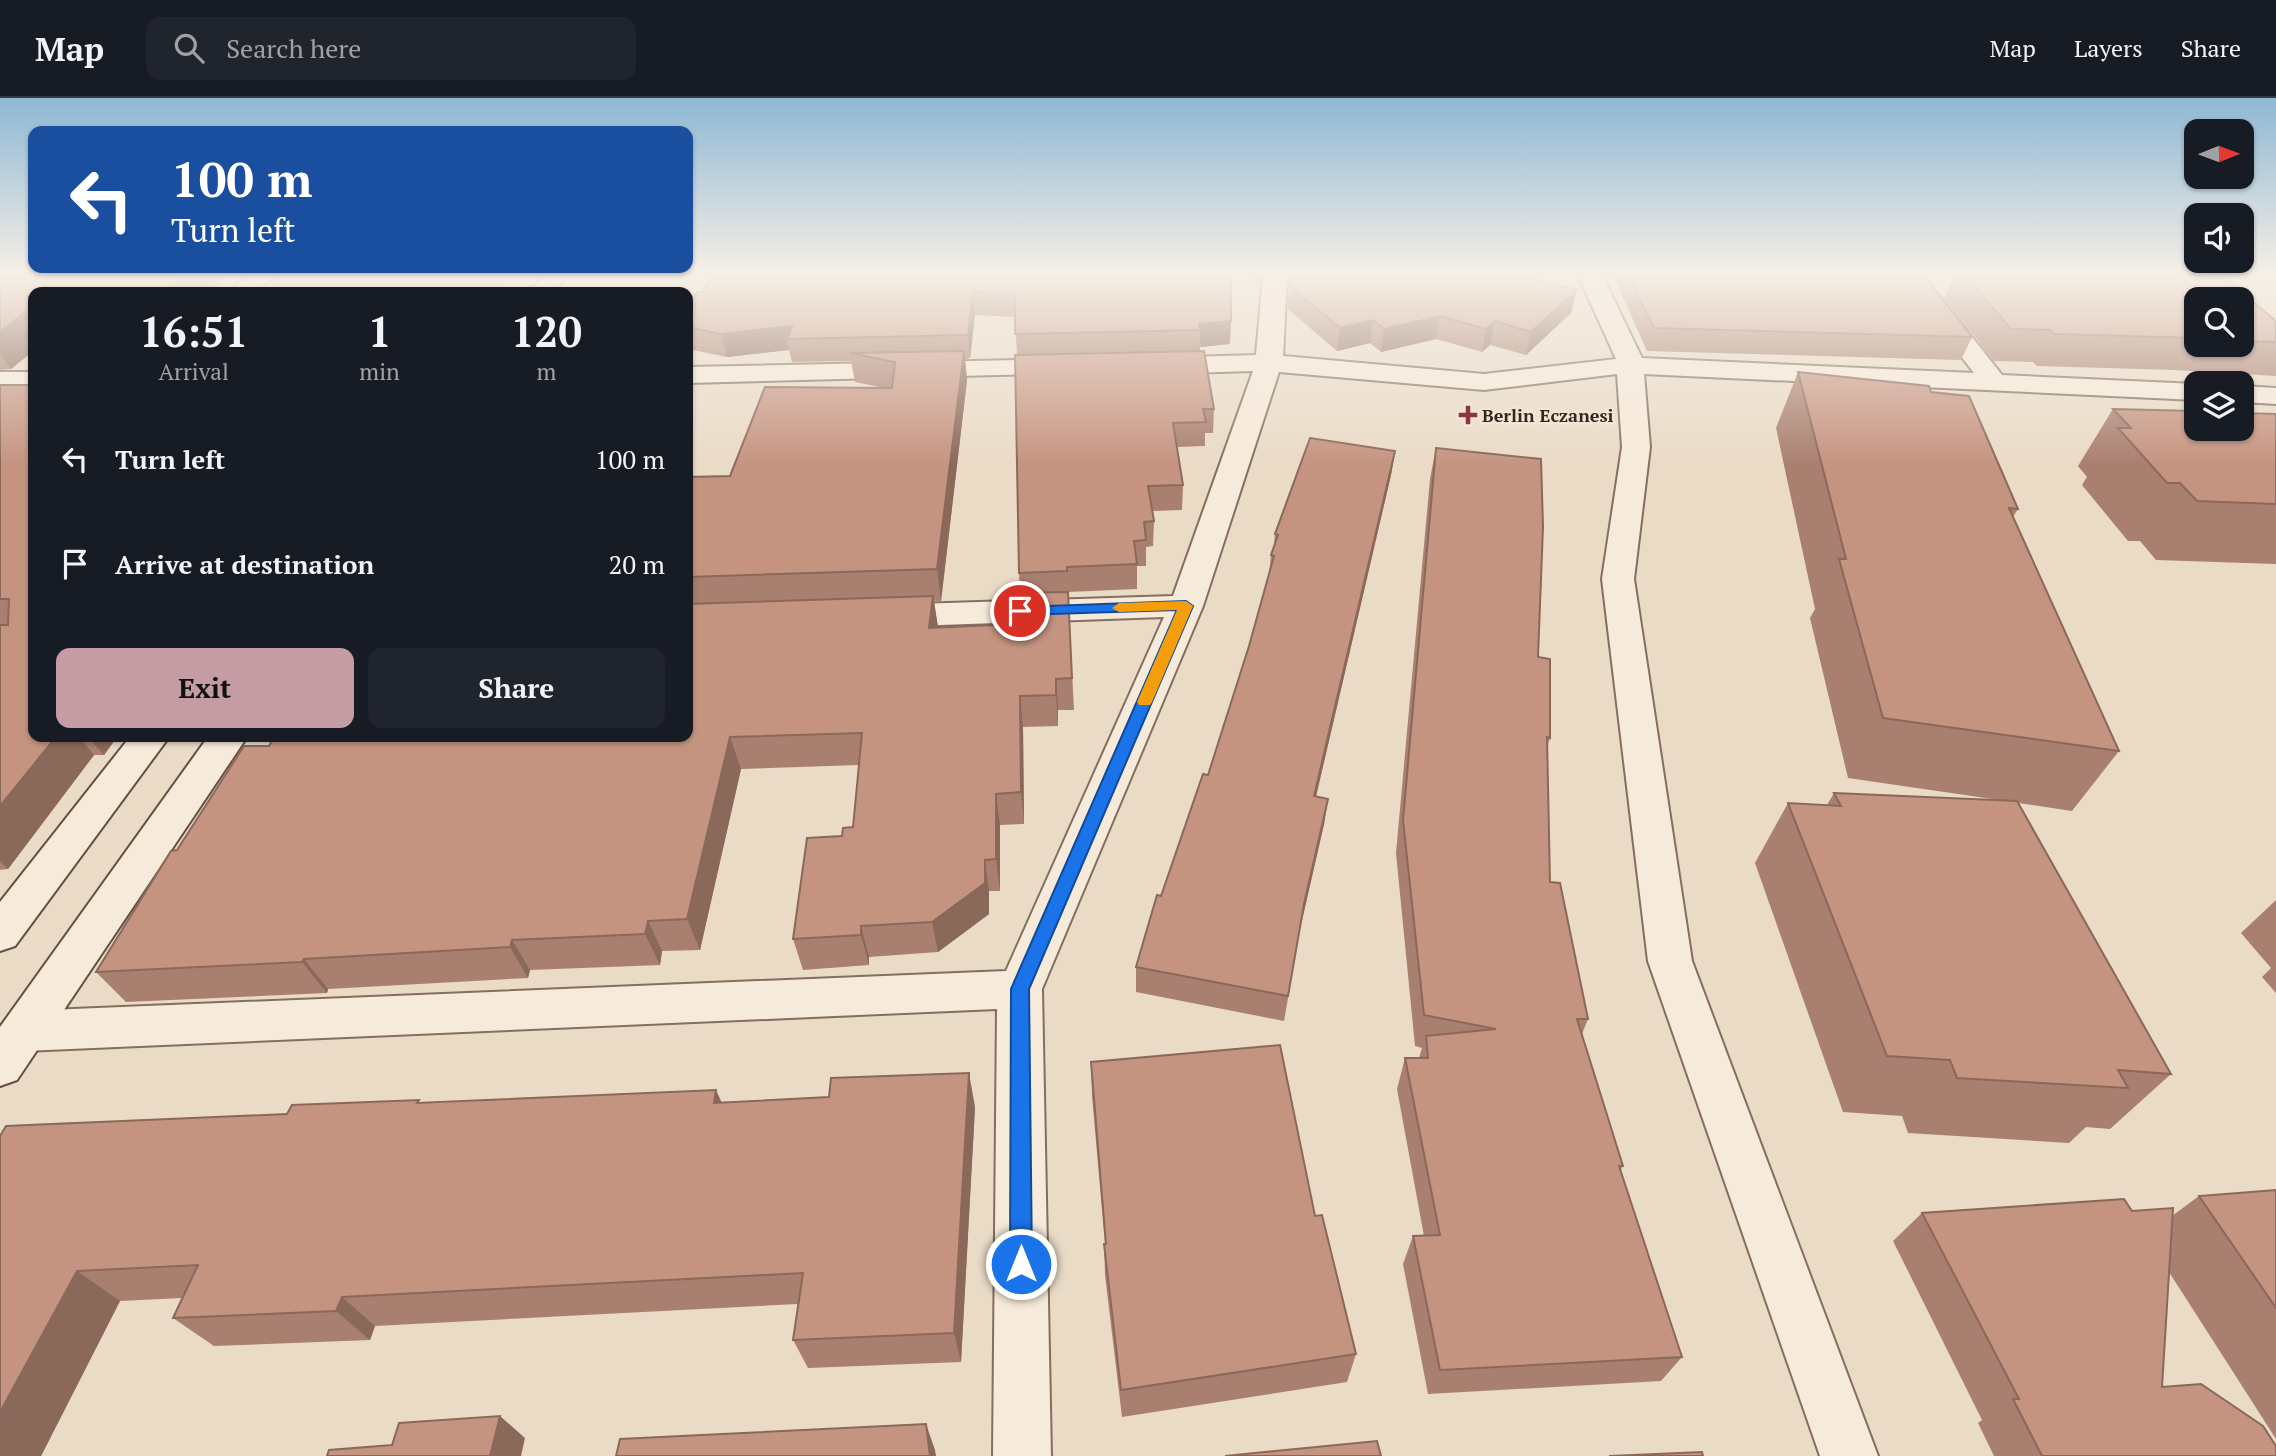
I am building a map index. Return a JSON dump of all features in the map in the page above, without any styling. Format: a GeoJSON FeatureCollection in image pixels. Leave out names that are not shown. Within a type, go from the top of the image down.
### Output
{"type":"FeatureCollection","features":[{"type":"Feature","properties":{"kind":"street"},"geometry":{"type":"LineString","coordinates":[[1022,1456],[1020,989],[1186,606],[1269,363],[1271,338]]}},
{"type":"Feature","properties":{"kind":"street"},"geometry":{"type":"LineString","coordinates":[[1621,338],[1629,354],[1636,447],[1619,579],[1670,961],[1849,1456]]}},
{"type":"Feature","properties":{"kind":"street"},"geometry":{"type":"LineString","coordinates":[[1960,338],[1994,382]]}},
{"type":"Feature","properties":{"kind":"street"},"geometry":{"type":"LineString","coordinates":[[1130,366],[1269,363],[1484,382],[1630,365],[2184,391]]}},
{"type":"Feature","properties":{"kind":"street"},"geometry":{"type":"LineString","coordinates":[[693,375],[1089,367]]}},
{"type":"Feature","properties":{"kind":"street"},"geometry":{"type":"LineString","coordinates":[[0,380],[28,380]]}},
{"type":"Feature","properties":{"kind":"street"},"geometry":{"type":"LineString","coordinates":[[2254,395],[2276,396]]}},
{"type":"Feature","properties":{"kind":"street"},"geometry":{"type":"LineString","coordinates":[[854,617],[1186,606]]}},
{"type":"Feature","properties":{"kind":"street"},"geometry":{"type":"LineString","coordinates":[[0,934],[146,742]]}},
{"type":"Feature","properties":{"kind":"street"},"geometry":{"type":"LineString","coordinates":[[12,1048],[225,742]]}},
{"type":"Feature","properties":{"kind":"street"},"geometry":{"type":"LineString","coordinates":[[12,1048],[1020,989]]}},
{"type":"Feature","properties":{"kind":"building"},"geometry":{"type":"Polygon","coordinates":[[[2254,338],[2276,338],[2276,342],[2254,341],[2254,338]]]}},
{"type":"Feature","properties":{"kind":"building"},"geometry":{"type":"Polygon","coordinates":[[[964,351],[937,569],[693,577],[693,477],[730,476],[765,387],[892,388],[895,362],[850,353],[964,351]]]}},
{"type":"Feature","properties":{"kind":"building"},"geometry":{"type":"Polygon","coordinates":[[[1204,351],[1214,409],[1203,409],[1206,422],[1173,423],[1183,485],[1148,486],[1154,521],[1144,522],[1146,540],[1134,541],[1137,564],[1067,567],[1067,571],[1019,573],[1015,355],[1204,351]]]}},
{"type":"Feature","properties":{"kind":"building"},"geometry":{"type":"Polygon","coordinates":[[[1798,372],[1929,386],[1931,392],[1969,396],[2018,509],[2009,508],[2119,751],[1883,718],[1839,559],[1846,559],[1798,372]]]}},
{"type":"Feature","properties":{"kind":"building"},"geometry":{"type":"Polygon","coordinates":[[[0,385],[28,385],[28,742],[52,742],[0,806],[0,625],[8,625],[9,599],[0,599],[0,385]]]}},
{"type":"Feature","properties":{"kind":"building"},"geometry":{"type":"Polygon","coordinates":[[[2113,409],[2184,411],[2184,441],[2254,441],[2254,413],[2276,414],[2276,504],[2197,501],[2180,483],[2167,483],[2118,428],[2131,428],[2113,409]]]}},
{"type":"Feature","properties":{"kind":"building"},"geometry":{"type":"Polygon","coordinates":[[[1310,438],[1395,451],[1314,796],[1328,799],[1304,904],[1288,996],[1136,967],[1157,895],[1161,896],[1203,774],[1208,775],[1249,646],[1274,556],[1271,555],[1278,535],[1275,534],[1310,438]]]}},
{"type":"Feature","properties":{"kind":"building"},"geometry":{"type":"Polygon","coordinates":[[[1436,448],[1541,459],[1543,527],[1538,657],[1550,659],[1550,738],[1547,737],[1550,882],[1560,883],[1588,1019],[1577,1019],[1623,1166],[1619,1166],[1682,1357],[1440,1370],[1413,1236],[1440,1235],[1405,1058],[1428,1058],[1426,1036],[1496,1029],[1424,1015],[1403,820],[1436,448]]]}},
{"type":"Feature","properties":{"kind":"building"},"geometry":{"type":"Polygon","coordinates":[[[1068,592],[1072,678],[1056,679],[1056,695],[1020,696],[1021,792],[996,794],[996,859],[985,860],[985,883],[932,922],[861,926],[861,935],[793,939],[807,838],[842,836],[843,828],[853,827],[862,733],[730,737],[687,919],[648,921],[645,934],[512,940],[510,947],[304,959],[302,962],[96,972],[171,851],[177,850],[244,746],[269,746],[271,742],[693,742],[693,604],[933,596],[929,628],[1019,624],[1019,593],[1068,592]]]}},
{"type":"Feature","properties":{"kind":"building"},"geometry":{"type":"Polygon","coordinates":[[[1834,793],[2017,801],[2171,1074],[2118,1070],[2128,1088],[1957,1078],[1950,1060],[1887,1056],[1788,803],[1841,806],[1834,793]]]}},
{"type":"Feature","properties":{"kind":"building"},"geometry":{"type":"Polygon","coordinates":[[[1280,1045],[1315,1216],[1322,1215],[1356,1354],[1121,1390],[1104,1244],[1091,1062],[1280,1045]]]}},
{"type":"Feature","properties":{"kind":"building"},"geometry":{"type":"Polygon","coordinates":[[[969,1073],[954,1333],[793,1340],[803,1273],[342,1297],[336,1311],[173,1318],[198,1265],[77,1271],[0,1412],[0,1136],[6,1126],[287,1114],[292,1105],[419,1100],[417,1103],[716,1090],[714,1103],[829,1097],[831,1078],[969,1073]]]}},
{"type":"Feature","properties":{"kind":"building"},"geometry":{"type":"Polygon","coordinates":[[[2276,1190],[2276,1308],[2199,1196],[2276,1190]]]}},
{"type":"Feature","properties":{"kind":"building"},"geometry":{"type":"Polygon","coordinates":[[[2124,1199],[2132,1211],[2173,1208],[2162,1387],[2201,1384],[2263,1426],[2276,1446],[2276,1456],[2042,1456],[2013,1399],[2019,1399],[1922,1213],[2124,1199]]]}},
{"type":"Feature","properties":{"kind":"building"},"geometry":{"type":"Polygon","coordinates":[[[500,1416],[490,1456],[327,1456],[329,1450],[392,1445],[399,1423],[500,1416]]]}},
{"type":"Feature","properties":{"kind":"building"},"geometry":{"type":"Polygon","coordinates":[[[926,1424],[930,1456],[616,1456],[620,1439],[926,1424]]]}},
{"type":"Feature","properties":{"kind":"building"},"geometry":{"type":"Polygon","coordinates":[[[1377,1441],[1381,1456],[1225,1456],[1377,1441]]]}},
{"type":"Feature","properties":{"kind":"building"},"geometry":{"type":"Polygon","coordinates":[[[1702,1452],[1703,1456],[1609,1456],[1702,1452]]]}},
{"type":"Feature","properties":{"kind":"slow traffic"},"geometry":{"type":"LineString","coordinates":[[1119,608],[1186,606],[1144,702]]}},
{"type":"Feature","properties":{"kind":"place","name":"Berlin Eczanesi"},"geometry":{"type":"Point","coordinates":[1468,415]}},
{"type":"Feature","properties":{"kind":"route"},"geometry":{"type":"LineString","coordinates":[[1020,611],[1186,606],[1020,989],[1021,1264]]}}]}
